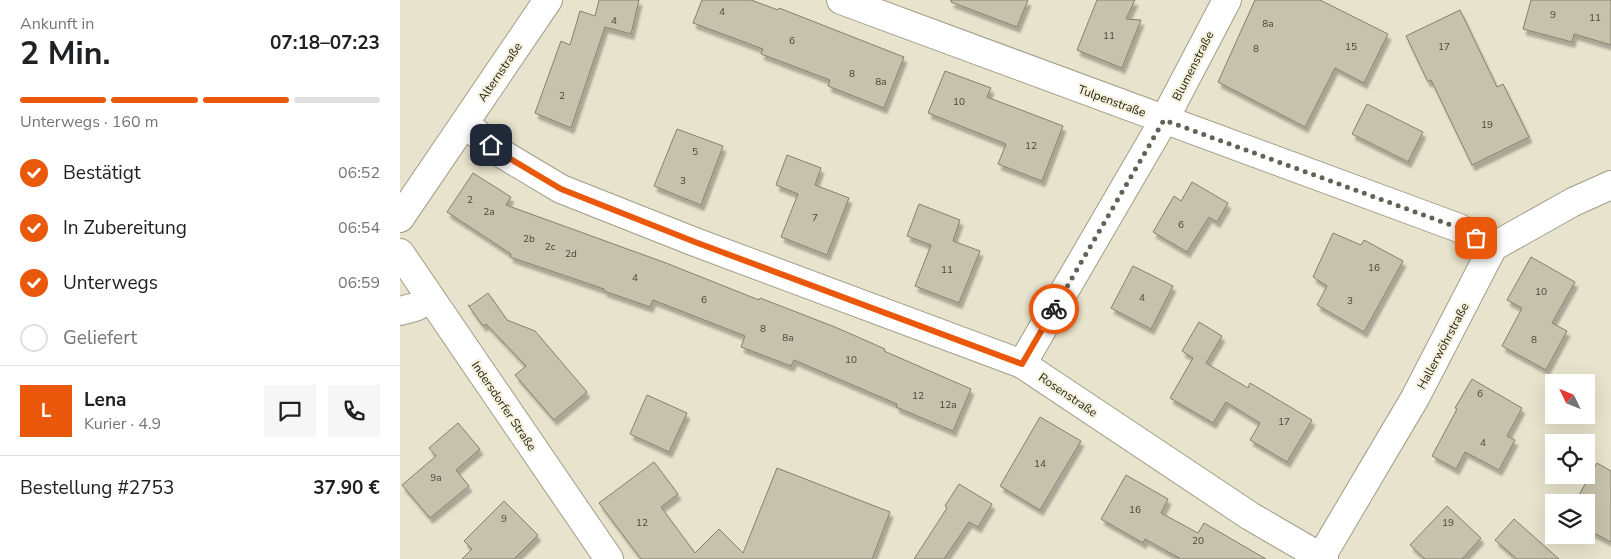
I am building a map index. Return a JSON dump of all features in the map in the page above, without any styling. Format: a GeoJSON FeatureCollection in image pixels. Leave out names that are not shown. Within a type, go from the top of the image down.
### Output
{"type":"FeatureCollection","features":[{"type":"Feature","properties":{"kind":"street","name":"Alternstraße"},"geometry":{"type":"LineString","coordinates":[[400,218],[548,0]]}},
{"type":"Feature","properties":{"kind":"street","name":"Tulpenstraße"},"geometry":{"type":"LineString","coordinates":[[841,0],[1459,228],[1493,247]]}},
{"type":"Feature","properties":{"kind":"street","name":"Blumenstraße"},"geometry":{"type":"LineString","coordinates":[[1022,364],[1164,120],[1227,0]]}},
{"type":"Feature","properties":{"kind":"street","name":"Rosenstraße"},"geometry":{"type":"LineString","coordinates":[[465,124],[504,155],[561,189],[1022,364],[1250,516],[1323,558]]}},
{"type":"Feature","properties":{"kind":"street"},"geometry":{"type":"LineString","coordinates":[[1493,247],[1573,202],[1611,186]]}},
{"type":"Feature","properties":{"kind":"street","name":"Hallerwöhrstraße"},"geometry":{"type":"LineString","coordinates":[[1323,558],[1415,398],[1493,247]]}},
{"type":"Feature","properties":{"kind":"street","name":"Indersdorfer Straße"},"geometry":{"type":"LineString","coordinates":[[400,253],[609,559]]}},
{"type":"Feature","properties":{"kind":"street"},"geometry":{"type":"LineString","coordinates":[[400,311],[415,307],[431,299]]}},
{"type":"Feature","properties":{"kind":"building"},"geometry":{"type":"Polygon","coordinates":[[[599,0],[639,0],[631,34],[605,27],[571,128],[535,113],[561,41],[570,45],[580,11],[595,16],[599,0]]]}},
{"type":"Feature","properties":{"kind":"building"},"geometry":{"type":"Polygon","coordinates":[[[702,0],[751,0],[778,10],[779,8],[904,57],[884,108],[828,86],[830,80],[761,54],[763,49],[693,23],[702,0]]]}},
{"type":"Feature","properties":{"kind":"building"},"geometry":{"type":"Polygon","coordinates":[[[951,0],[1028,0],[1017,27],[951,2],[951,0]]]}},
{"type":"Feature","properties":{"kind":"building"},"geometry":{"type":"Polygon","coordinates":[[[1097,0],[1135,0],[1126,19],[1141,20],[1122,68],[1077,50],[1097,0]]]}},
{"type":"Feature","properties":{"kind":"building"},"geometry":{"type":"Polygon","coordinates":[[[1255,0],[1320,0],[1388,34],[1364,83],[1335,68],[1305,127],[1218,82],[1255,0]]]}},
{"type":"Feature","properties":{"kind":"building"},"geometry":{"type":"Polygon","coordinates":[[[1531,0],[1611,0],[1611,45],[1574,34],[1572,42],[1523,29],[1531,0]]]}},
{"type":"Feature","properties":{"kind":"building"},"geometry":{"type":"Polygon","coordinates":[[[1460,10],[1497,87],[1503,84],[1529,137],[1472,165],[1431,80],[1428,82],[1406,36],[1460,10]]]}},
{"type":"Feature","properties":{"kind":"building"},"geometry":{"type":"Polygon","coordinates":[[[945,71],[991,88],[987,97],[1063,126],[1042,181],[998,164],[1006,144],[928,113],[945,71]]]}},
{"type":"Feature","properties":{"kind":"building"},"geometry":{"type":"Polygon","coordinates":[[[1367,104],[1423,132],[1408,162],[1352,134],[1367,104]]]}},
{"type":"Feature","properties":{"kind":"building"},"geometry":{"type":"Polygon","coordinates":[[[677,129],[723,146],[701,205],[654,186],[677,129]]]}},
{"type":"Feature","properties":{"kind":"building"},"geometry":{"type":"Polygon","coordinates":[[[787,155],[821,168],[815,185],[849,198],[827,255],[781,237],[798,194],[776,185],[787,155]]]}},
{"type":"Feature","properties":{"kind":"building"},"geometry":{"type":"Polygon","coordinates":[[[473,173],[511,197],[506,205],[835,327],[885,349],[884,351],[971,389],[953,431],[896,407],[897,404],[794,360],[791,366],[741,347],[745,336],[653,300],[650,307],[510,257],[511,254],[447,212],[473,173]]]}},
{"type":"Feature","properties":{"kind":"building"},"geometry":{"type":"Polygon","coordinates":[[[1192,182],[1228,203],[1217,222],[1209,217],[1187,252],[1153,232],[1174,196],[1181,201],[1192,182]]]}},
{"type":"Feature","properties":{"kind":"building"},"geometry":{"type":"Polygon","coordinates":[[[919,204],[960,220],[953,241],[980,251],[959,303],[915,286],[931,245],[907,236],[919,204]]]}},
{"type":"Feature","properties":{"kind":"building"},"geometry":{"type":"Polygon","coordinates":[[[1333,233],[1361,245],[1364,240],[1403,261],[1364,332],[1317,305],[1327,286],[1313,277],[1333,233]]]}},
{"type":"Feature","properties":{"kind":"building"},"geometry":{"type":"Polygon","coordinates":[[[1531,257],[1575,282],[1552,323],[1567,331],[1546,370],[1502,346],[1522,308],[1507,300],[1531,257]]]}},
{"type":"Feature","properties":{"kind":"building"},"geometry":{"type":"Polygon","coordinates":[[[1133,266],[1173,286],[1151,329],[1111,308],[1133,266]]]}},
{"type":"Feature","properties":{"kind":"building"},"geometry":{"type":"Polygon","coordinates":[[[488,293],[507,320],[535,331],[587,392],[554,420],[515,375],[526,366],[486,324],[483,326],[468,305],[470,306],[488,293]]]}},
{"type":"Feature","properties":{"kind":"building"},"geometry":{"type":"Polygon","coordinates":[[[1199,322],[1222,336],[1206,363],[1248,388],[1250,383],[1312,420],[1287,462],[1250,440],[1260,423],[1226,402],[1213,423],[1170,398],[1193,358],[1182,351],[1199,322]]]}},
{"type":"Feature","properties":{"kind":"building"},"geometry":{"type":"Polygon","coordinates":[[[1472,379],[1522,408],[1507,436],[1515,440],[1499,470],[1465,452],[1456,469],[1432,456],[1457,409],[1455,408],[1472,379]]]}},
{"type":"Feature","properties":{"kind":"building"},"geometry":{"type":"Polygon","coordinates":[[[647,395],[687,413],[669,452],[630,434],[647,395]]]}},
{"type":"Feature","properties":{"kind":"building"},"geometry":{"type":"Polygon","coordinates":[[[1040,417],[1081,441],[1040,510],[1000,486],[1040,417]]]}},
{"type":"Feature","properties":{"kind":"building"},"geometry":{"type":"Polygon","coordinates":[[[458,423],[480,449],[456,470],[469,486],[430,518],[402,485],[436,456],[429,448],[458,423]]]}},
{"type":"Feature","properties":{"kind":"building"},"geometry":{"type":"Polygon","coordinates":[[[654,462],[678,494],[661,507],[695,553],[719,529],[743,553],[777,468],[890,512],[872,559],[641,559],[599,503],[654,462]]]}},
{"type":"Feature","properties":{"kind":"building"},"geometry":{"type":"Polygon","coordinates":[[[1597,463],[1611,471],[1611,542],[1595,534],[1595,494],[1580,494],[1585,484],[1595,484],[1595,467],[1597,463]]]}},
{"type":"Feature","properties":{"kind":"building"},"geometry":{"type":"Polygon","coordinates":[[[1126,475],[1168,499],[1161,513],[1198,533],[1204,523],[1266,559],[1181,559],[1145,539],[1143,543],[1101,519],[1126,475]]]}},
{"type":"Feature","properties":{"kind":"building"},"geometry":{"type":"Polygon","coordinates":[[[959,484],[992,504],[978,527],[969,522],[944,559],[914,559],[947,508],[945,506],[959,484]]]}},
{"type":"Feature","properties":{"kind":"building"},"geometry":{"type":"Polygon","coordinates":[[[504,501],[538,535],[514,559],[462,559],[472,549],[464,541],[504,501]]]}},
{"type":"Feature","properties":{"kind":"building"},"geometry":{"type":"Polygon","coordinates":[[[1447,506],[1481,538],[1462,559],[1425,559],[1410,545],[1447,506]]]}},
{"type":"Feature","properties":{"kind":"building"},"geometry":{"type":"Polygon","coordinates":[[[1514,519],[1559,559],[1517,559],[1495,540],[1514,519]]]}},
{"type":"Feature","properties":{"kind":"way so far"},"geometry":{"type":"LineString","coordinates":[[1054,309],[1164,120],[1459,228],[1476,238]]}},
{"type":"Feature","properties":{"kind":"route"},"geometry":{"type":"LineString","coordinates":[[491,145],[504,155],[561,189],[695,242],[1022,364],[1054,309]]}}]}
